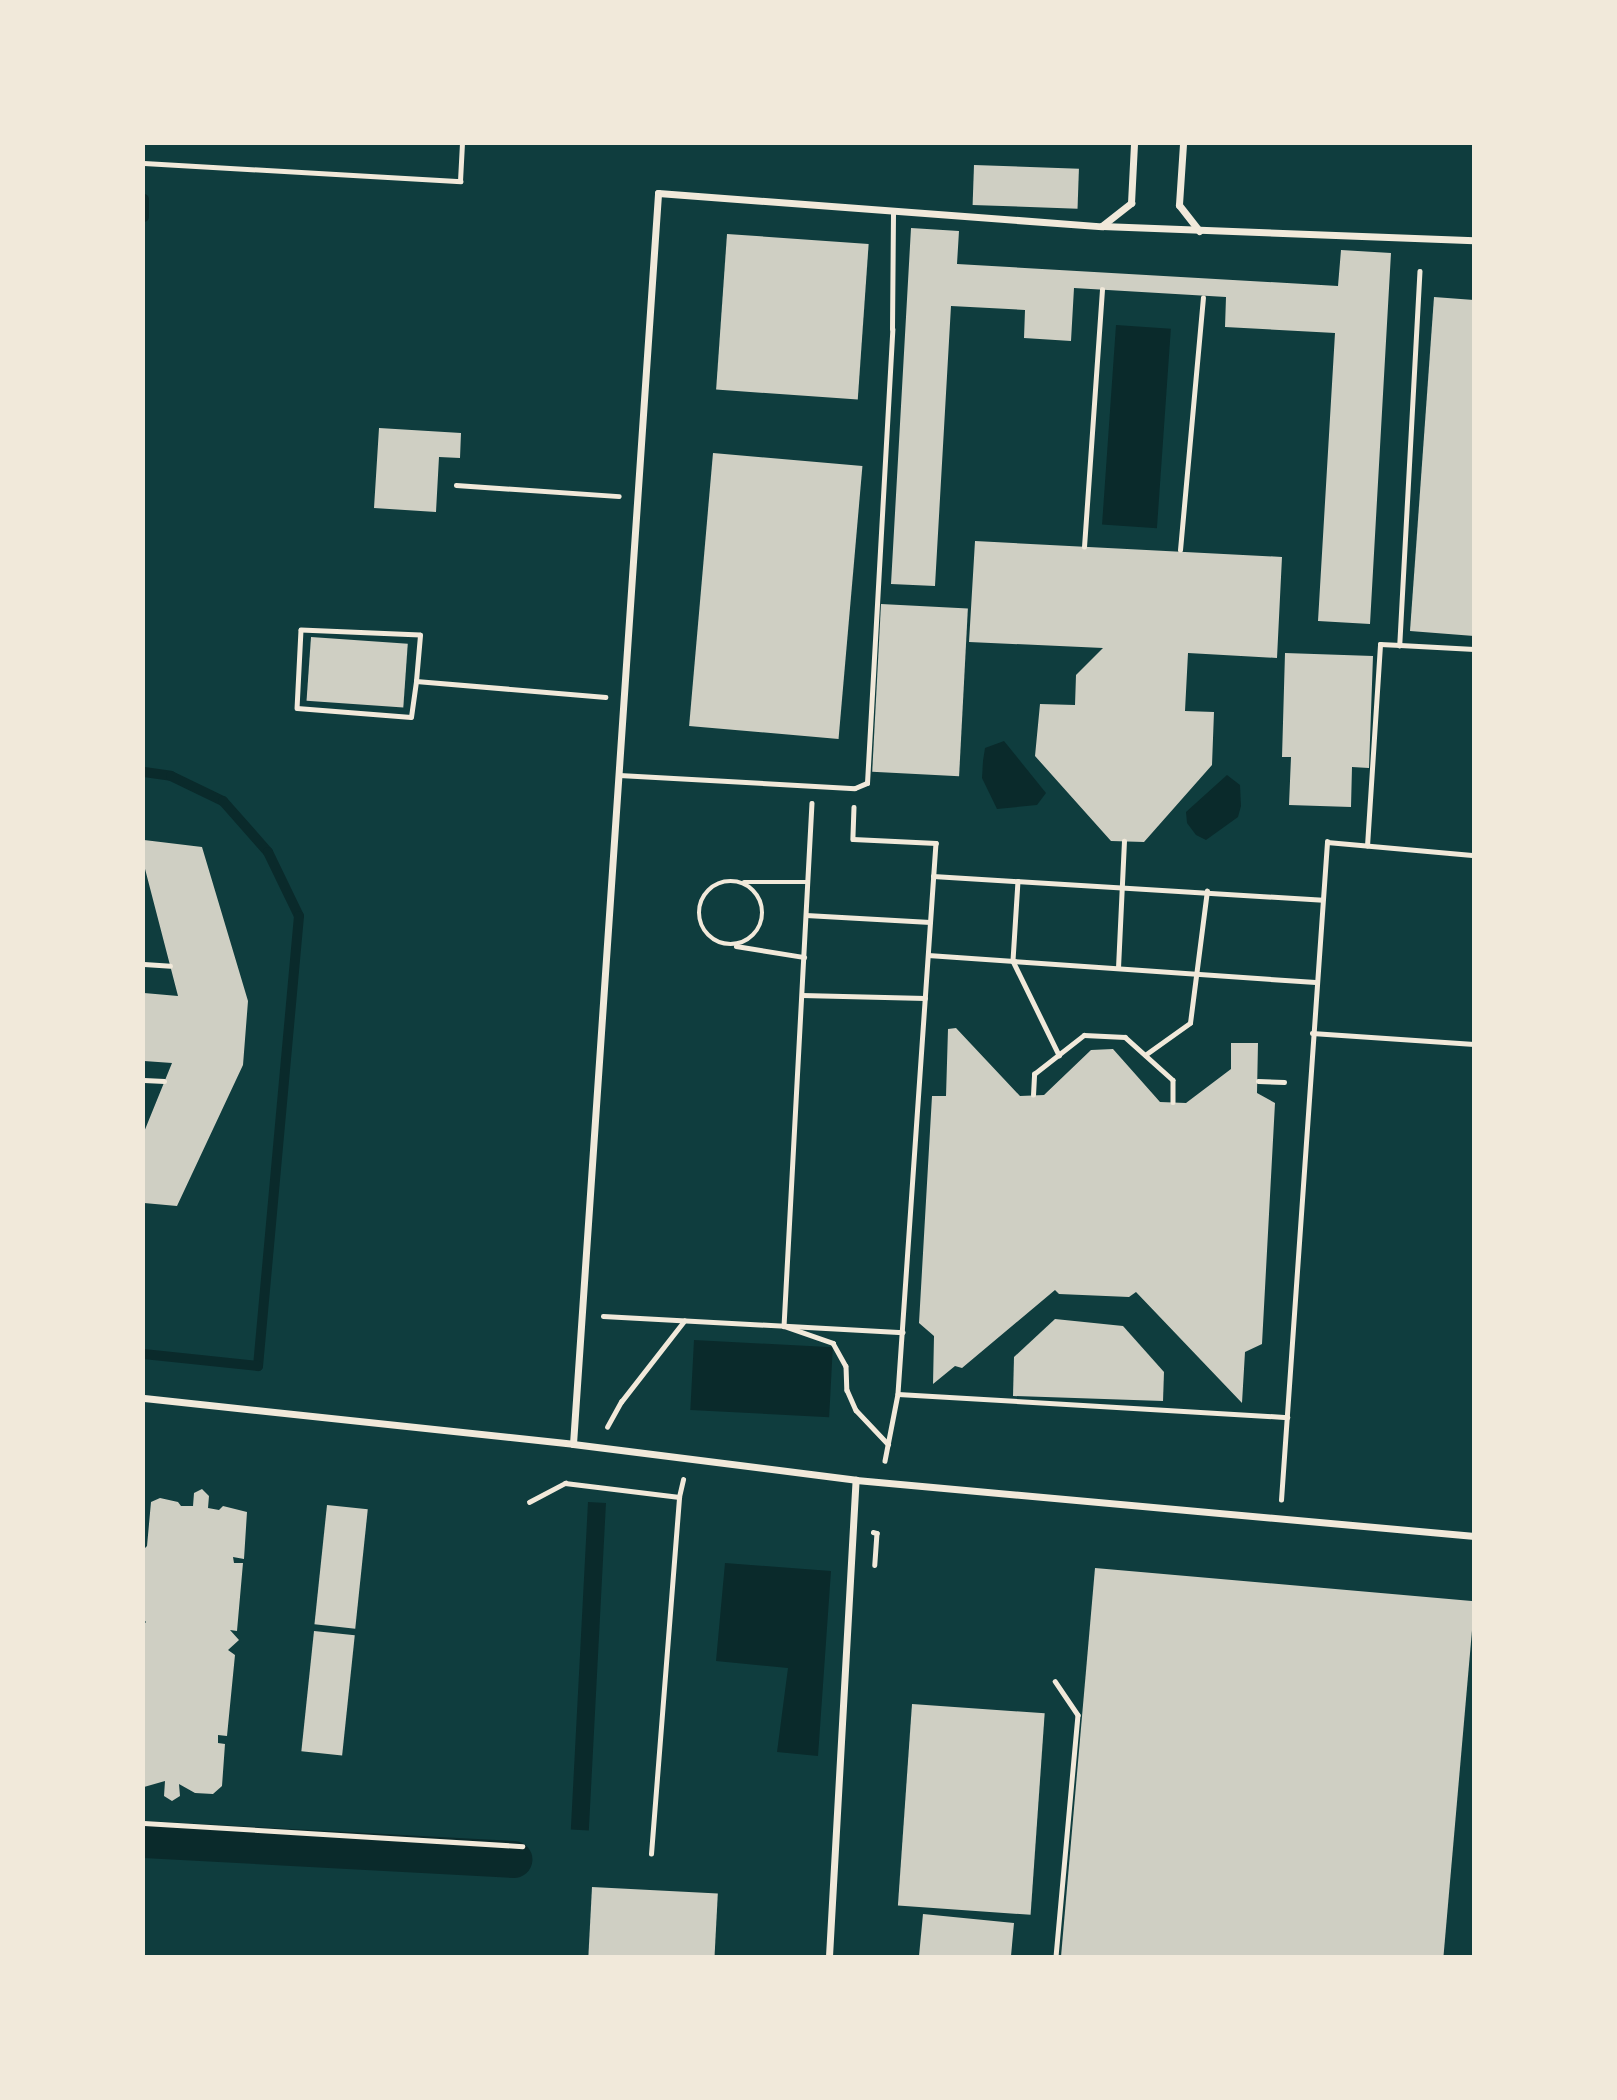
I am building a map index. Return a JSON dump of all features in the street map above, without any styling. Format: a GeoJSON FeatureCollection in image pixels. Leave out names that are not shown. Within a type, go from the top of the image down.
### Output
{"type":"FeatureCollection","features":[{"type":"Feature","properties":{"kind":"street"},"geometry":{"type":"LineString","coordinates":[[1102,226],[1130,203],[1134,144]]}},
{"type":"Feature","properties":{"kind":"street"},"geometry":{"type":"LineString","coordinates":[[1183,144],[1179,205],[1199,231]]}},
{"type":"Feature","properties":{"kind":"street"},"geometry":{"type":"LineString","coordinates":[[573,1444],[658,193],[1102,226],[1474,240]]}},
{"type":"Feature","properties":{"kind":"street"},"geometry":{"type":"LineString","coordinates":[[144,1398],[573,1444],[856,1480],[1474,1536]]}},
{"type":"Feature","properties":{"kind":"street"},"geometry":{"type":"LineString","coordinates":[[828,1956],[856,1480]]}},
{"type":"Feature","properties":{"kind":"lane"},"geometry":{"type":"LineString","coordinates":[[620,775],[855,788],[867,783],[892,329],[893,210]]}},
{"type":"Feature","properties":{"kind":"path"},"geometry":{"type":"LineString","coordinates":[[144,163],[460,181],[462,144]]}},
{"type":"Feature","properties":{"kind":"path"},"geometry":{"type":"LineString","coordinates":[[1400,645],[1420,271]]}},
{"type":"Feature","properties":{"kind":"path"},"geometry":{"type":"LineString","coordinates":[[1084,547],[1102,290]]}},
{"type":"Feature","properties":{"kind":"path"},"geometry":{"type":"LineString","coordinates":[[1180,550],[1203,298]]}},
{"type":"Feature","properties":{"kind":"path"},"geometry":{"type":"LineString","coordinates":[[456,485],[637,497]]}},
{"type":"Feature","properties":{"kind":"path"},"geometry":{"type":"LineString","coordinates":[[301,630],[420,635],[416,681],[411,717],[297,708],[301,630]]}},
{"type":"Feature","properties":{"kind":"path"},"geometry":{"type":"LineString","coordinates":[[1367,846],[1380,644],[1474,649]]}},
{"type":"Feature","properties":{"kind":"path"},"geometry":{"type":"LineString","coordinates":[[416,681],[624,698]]}},
{"type":"Feature","properties":{"kind":"path"},"geometry":{"type":"LineString","coordinates":[[784,1326],[813,785]]}},
{"type":"Feature","properties":{"kind":"path"},"geometry":{"type":"LineString","coordinates":[[855,788],[853,839],[936,842],[898,1394],[884,1469]]}},
{"type":"Feature","properties":{"kind":"path"},"geometry":{"type":"LineString","coordinates":[[1118,968],[1124,841]]}},
{"type":"Feature","properties":{"kind":"path"},"geometry":{"type":"LineString","coordinates":[[1280,1518],[1315,982],[1327,842],[1474,855]]}},
{"type":"Feature","properties":{"kind":"path"},"geometry":{"type":"LineString","coordinates":[[933,876],[1322,900]]}},
{"type":"Feature","properties":{"kind":"path"},"geometry":{"type":"LineString","coordinates":[[730,945],[749,940],[761,924],[761,904],[750,887],[730,881],[710,889],[699,908],[699,919],[710,938],[730,945],[804,957]]}},
{"type":"Feature","properties":{"kind":"path"},"geometry":{"type":"LineString","coordinates":[[740,883],[808,881]]}},
{"type":"Feature","properties":{"kind":"path"},"geometry":{"type":"LineString","coordinates":[[1018,881],[1013,961],[1059,1055]]}},
{"type":"Feature","properties":{"kind":"path"},"geometry":{"type":"LineString","coordinates":[[1145,1055],[1190,1023],[1199,973],[1206,892]]}},
{"type":"Feature","properties":{"kind":"path"},"geometry":{"type":"LineString","coordinates":[[806,915],[930,922]]}},
{"type":"Feature","properties":{"kind":"path"},"geometry":{"type":"LineString","coordinates":[[928,955],[1315,982]]}},
{"type":"Feature","properties":{"kind":"path"},"geometry":{"type":"LineString","coordinates":[[144,964],[170,966]]}},
{"type":"Feature","properties":{"kind":"path"},"geometry":{"type":"LineString","coordinates":[[802,995],[925,999]]}},
{"type":"Feature","properties":{"kind":"path"},"geometry":{"type":"LineString","coordinates":[[1312,1033],[1474,1044]]}},
{"type":"Feature","properties":{"kind":"path"},"geometry":{"type":"LineString","coordinates":[[1033,1096],[1034,1074],[1084,1035],[1125,1037],[1173,1080],[1173,1102]]}},
{"type":"Feature","properties":{"kind":"path"},"geometry":{"type":"LineString","coordinates":[[144,1080],[164,1081]]}},
{"type":"Feature","properties":{"kind":"path"},"geometry":{"type":"LineString","coordinates":[[1258,1081],[1284,1082]]}},
{"type":"Feature","properties":{"kind":"path"},"geometry":{"type":"LineString","coordinates":[[582,1314],[903,1332]]}},
{"type":"Feature","properties":{"kind":"path"},"geometry":{"type":"LineString","coordinates":[[596,1447],[621,1402],[684,1320]]}},
{"type":"Feature","properties":{"kind":"path"},"geometry":{"type":"LineString","coordinates":[[784,1326],[833,1343],[846,1366],[847,1390],[856,1410],[888,1444]]}},
{"type":"Feature","properties":{"kind":"path"},"geometry":{"type":"LineString","coordinates":[[898,1394],[1287,1417]]}},
{"type":"Feature","properties":{"kind":"path"},"geometry":{"type":"LineString","coordinates":[[651,1854],[679,1497],[687,1459]]}},
{"type":"Feature","properties":{"kind":"path"},"geometry":{"type":"LineString","coordinates":[[528,1502],[565,1483],[679,1497]]}},
{"type":"Feature","properties":{"kind":"path"},"geometry":{"type":"LineString","coordinates":[[1055,1681],[1078,1715],[1056,1956]]}},
{"type":"Feature","properties":{"kind":"path"},"geometry":{"type":"LineString","coordinates":[[144,1823],[522,1846]]}},
{"type":"Feature","properties":{"kind":"water"},"geometry":{"type":"Polygon","coordinates":[[[1116,325],[1171,329],[1157,528],[1102,525],[1116,325]]]}},
{"type":"Feature","properties":{"kind":"water"},"geometry":{"type":"Polygon","coordinates":[[[1004,741],[1046,793],[1037,805],[997,809],[982,778],[983,761],[985,748],[1004,741]]]}},
{"type":"Feature","properties":{"kind":"water"},"geometry":{"type":"Polygon","coordinates":[[[1227,775],[1240,785],[1241,806],[1238,817],[1206,840],[1196,835],[1187,823],[1186,812],[1227,775]]]}},
{"type":"Feature","properties":{"kind":"water"},"geometry":{"type":"Polygon","coordinates":[[[694,1340],[833,1347],[829,1417],[690,1410],[694,1340]]]}},
{"type":"Feature","properties":{"kind":"water"},"geometry":{"type":"Polygon","coordinates":[[[588,1502],[606,1503],[589,1830],[571,1830],[588,1502]]]}},
{"type":"Feature","properties":{"kind":"water"},"geometry":{"type":"Polygon","coordinates":[[[725,1563],[831,1571],[818,1756],[777,1752],[788,1668],[716,1661],[725,1563]]]}},
{"type":"Feature","properties":{"kind":"building"},"geometry":{"type":"Polygon","coordinates":[[[974,165],[1079,169],[1078,209],[973,205],[974,165]]]}},
{"type":"Feature","properties":{"kind":"building"},"geometry":{"type":"Polygon","coordinates":[[[911,228],[959,231],[957,264],[1338,286],[1341,250],[1391,253],[1370,624],[1318,621],[1335,333],[1225,327],[1226,297],[1074,288],[1071,341],[1024,338],[1025,310],[951,306],[935,586],[891,584],[911,228]]]}},
{"type":"Feature","properties":{"kind":"building"},"geometry":{"type":"Polygon","coordinates":[[[727,234],[869,244],[858,400],[716,390],[727,234]]]}},
{"type":"Feature","properties":{"kind":"building"},"geometry":{"type":"Polygon","coordinates":[[[1434,297],[1474,300],[1474,636],[1410,631],[1434,297]]]}},
{"type":"Feature","properties":{"kind":"building"},"geometry":{"type":"Polygon","coordinates":[[[379,428],[461,433],[460,458],[439,457],[436,512],[374,508],[379,428]]]}},
{"type":"Feature","properties":{"kind":"building"},"geometry":{"type":"Polygon","coordinates":[[[713,453],[862,466],[839,739],[689,726],[713,453]]]}},
{"type":"Feature","properties":{"kind":"building"},"geometry":{"type":"Polygon","coordinates":[[[975,541],[1282,557],[1277,658],[1188,653],[1185,711],[1214,712],[1212,765],[1144,842],[1111,841],[1035,756],[1040,704],[1075,705],[1076,675],[1103,648],[969,642],[975,541]]]}},
{"type":"Feature","properties":{"kind":"building"},"geometry":{"type":"Polygon","coordinates":[[[881,604],[968,609],[959,776],[872,772],[881,604]]]}},
{"type":"Feature","properties":{"kind":"building"},"geometry":{"type":"Polygon","coordinates":[[[311,637],[408,644],[403,708],[307,701],[311,637]]]}},
{"type":"Feature","properties":{"kind":"building"},"geometry":{"type":"Polygon","coordinates":[[[1285,653],[1373,656],[1369,768],[1352,767],[1351,807],[1289,805],[1291,757],[1282,757],[1285,653]]]}},
{"type":"Feature","properties":{"kind":"building"},"geometry":{"type":"Polygon","coordinates":[[[144,840],[202,847],[248,1001],[243,1065],[177,1206],[144,1203],[144,1132],[172,1063],[144,1061],[144,993],[178,996],[144,865],[144,840]]]}},
{"type":"Feature","properties":{"kind":"building"},"geometry":{"type":"Polygon","coordinates":[[[956,1028],[1020,1096],[1044,1095],[1091,1050],[1113,1049],[1160,1102],[1186,1103],[1231,1069],[1231,1043],[1258,1043],[1257,1093],[1275,1103],[1262,1344],[1245,1352],[1242,1403],[1136,1292],[1129,1297],[1059,1294],[1055,1290],[962,1368],[955,1366],[933,1384],[934,1336],[919,1323],[932,1096],[946,1096],[948,1029],[956,1028]]]}},
{"type":"Feature","properties":{"kind":"building"},"geometry":{"type":"Polygon","coordinates":[[[1055,1319],[1123,1326],[1164,1372],[1163,1401],[1013,1396],[1014,1357],[1055,1319]]]}},
{"type":"Feature","properties":{"kind":"building"},"geometry":{"type":"Polygon","coordinates":[[[202,1489],[209,1496],[208,1508],[219,1510],[223,1506],[247,1512],[244,1559],[233,1557],[234,1563],[243,1563],[237,1631],[230,1630],[239,1640],[228,1650],[235,1655],[227,1736],[218,1735],[218,1743],[225,1744],[222,1786],[213,1794],[195,1793],[179,1784],[180,1796],[172,1801],[164,1796],[165,1781],[144,1787],[144,1549],[147,1546],[151,1502],[160,1498],[178,1502],[181,1506],[193,1506],[194,1493],[202,1489]]]}},
{"type":"Feature","properties":{"kind":"building"},"geometry":{"type":"Polygon","coordinates":[[[327,1505],[368,1509],[355,1629],[314,1624],[327,1505]]]}},
{"type":"Feature","properties":{"kind":"building"},"geometry":{"type":"Polygon","coordinates":[[[1095,1568],[1474,1601],[1444,1956],[1061,1956],[1095,1568]]]}},
{"type":"Feature","properties":{"kind":"building"},"geometry":{"type":"Polygon","coordinates":[[[314,1631],[355,1635],[342,1756],[301,1751],[314,1631]]]}},
{"type":"Feature","properties":{"kind":"building"},"geometry":{"type":"Polygon","coordinates":[[[912,1704],[1045,1713],[1031,1915],[898,1906],[912,1704]]]}},
{"type":"Feature","properties":{"kind":"building"},"geometry":{"type":"Polygon","coordinates":[[[592,1887],[718,1894],[715,1956],[588,1956],[592,1887]]]}},
{"type":"Feature","properties":{"kind":"building"},"geometry":{"type":"Polygon","coordinates":[[[923,1914],[1014,1923],[1011,1956],[919,1956],[923,1914]]]}},
{"type":"Feature","properties":{"kind":"waterway"},"geometry":{"type":"LineString","coordinates":[[144,199],[144,217]]}},
{"type":"Feature","properties":{"kind":"waterway"},"geometry":{"type":"LineString","coordinates":[[144,772],[171,776],[223,801],[268,852],[299,916],[258,1366],[144,1354]]}},
{"type":"Feature","properties":{"kind":"waterway"},"geometry":{"type":"LineString","coordinates":[[144,1839],[513,1859]]}}]}
